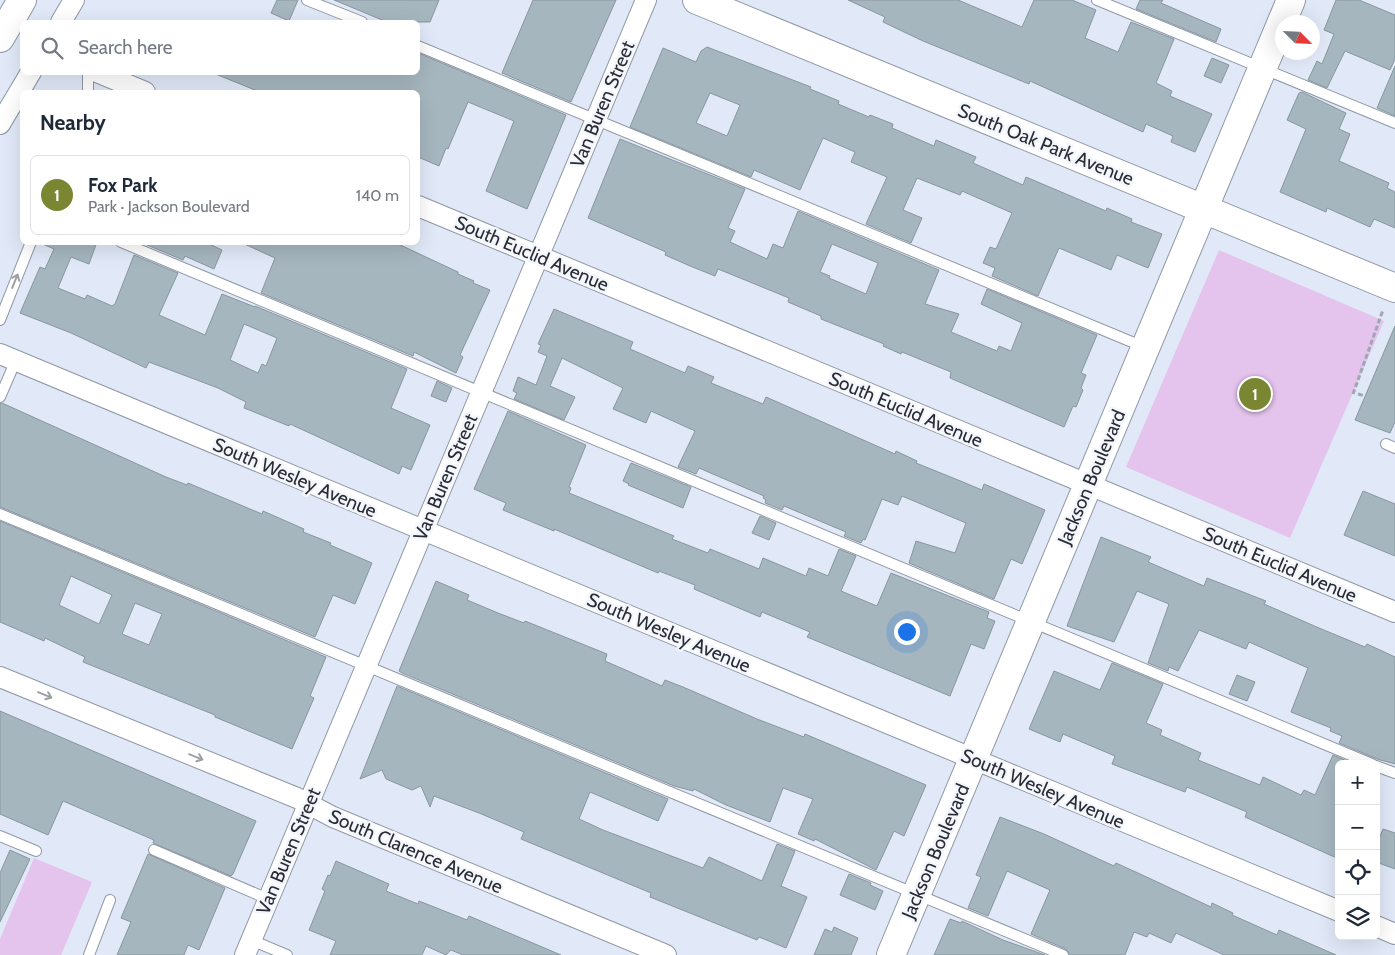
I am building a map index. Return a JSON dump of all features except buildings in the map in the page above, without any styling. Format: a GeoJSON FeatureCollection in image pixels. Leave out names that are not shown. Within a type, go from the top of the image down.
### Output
{"type":"FeatureCollection","features":[{"type":"Feature","properties":{"kind":"main road"},"geometry":{"type":"LineString","coordinates":[[0,38],[22,0]]}},
{"type":"Feature","properties":{"kind":"main road","name":"South Oak Park Avenue"},"geometry":{"type":"LineString","coordinates":[[697,0],[1202,208],[1389,299]]}},
{"type":"Feature","properties":{"kind":"main road","name":"Jackson Boulevard"},"geometry":{"type":"LineString","coordinates":[[891,955],[1290,0]]}},
{"type":"Feature","properties":{"kind":"street"},"geometry":{"type":"LineString","coordinates":[[62,20],[74,0]]}},
{"type":"Feature","properties":{"kind":"street","name":"Van Buren Street"},"geometry":{"type":"LineString","coordinates":[[248,948],[646,0]]}},
{"type":"Feature","properties":{"kind":"street"},"geometry":{"type":"LineString","coordinates":[[20,90],[29,75]]}},
{"type":"Feature","properties":{"kind":"street"},"geometry":{"type":"LineString","coordinates":[[104,75],[137,90]]}},
{"type":"Feature","properties":{"kind":"street"},"geometry":{"type":"LineString","coordinates":[[0,124],[20,90]]}},
{"type":"Feature","properties":{"kind":"street","name":"South Euclid Avenue"},"geometry":{"type":"LineString","coordinates":[[420,207],[1395,612]]}},
{"type":"Feature","properties":{"kind":"street","name":"South Wesley Avenue"},"geometry":{"type":"LineString","coordinates":[[8,357],[1335,909]]}},
{"type":"Feature","properties":{"kind":"street","name":"South Clarence Avenue"},"geometry":{"type":"LineString","coordinates":[[0,677],[666,955]]}},
{"type":"Feature","properties":{"kind":"street"},"geometry":{"type":"LineString","coordinates":[[1380,928],[1395,934]]}},
{"type":"Feature","properties":{"kind":"lane"},"geometry":{"type":"LineString","coordinates":[[307,0],[357,20]]}},
{"type":"Feature","properties":{"kind":"lane"},"geometry":{"type":"LineString","coordinates":[[1097,0],[1395,123]]}},
{"type":"Feature","properties":{"kind":"lane"},"geometry":{"type":"LineString","coordinates":[[420,47],[1145,347]]}},
{"type":"Feature","properties":{"kind":"lane"},"geometry":{"type":"LineString","coordinates":[[88,75],[88,90]]}},
{"type":"Feature","properties":{"kind":"lane"},"geometry":{"type":"LineString","coordinates":[[0,320],[30,245]]}},
{"type":"Feature","properties":{"kind":"lane"},"geometry":{"type":"LineString","coordinates":[[128,245],[1362,760]]}},
{"type":"Feature","properties":{"kind":"lane"},"geometry":{"type":"LineString","coordinates":[[0,397],[8,357]]}},
{"type":"Feature","properties":{"kind":"lane"},"geometry":{"type":"LineString","coordinates":[[0,514],[1063,955]]}},
{"type":"Feature","properties":{"kind":"lane"},"geometry":{"type":"LineString","coordinates":[[1380,767],[1395,773]]}},
{"type":"Feature","properties":{"kind":"lane"},"geometry":{"type":"LineString","coordinates":[[0,836],[36,851]]}},
{"type":"Feature","properties":{"kind":"lane"},"geometry":{"type":"LineString","coordinates":[[154,850],[268,899]]}},
{"type":"Feature","properties":{"kind":"lane"},"geometry":{"type":"LineString","coordinates":[[89,955],[110,900]]}},
{"type":"Feature","properties":{"kind":"lane"},"geometry":{"type":"LineString","coordinates":[[248,948],[287,955]]}},
{"type":"Feature","properties":{"kind":"path"},"geometry":{"type":"LineString","coordinates":[[1365,396],[1356,394],[1389,299]]}},
{"type":"Feature","properties":{"kind":"shaded area"},"geometry":{"type":"Polygon","coordinates":[[[1219,250],[1384,321],[1290,538],[1126,467],[1219,250]]]}},
{"type":"Feature","properties":{"kind":"shaded area"},"geometry":{"type":"Polygon","coordinates":[[[34,858],[92,882],[61,955],[0,955],[0,939],[34,858]]]}},
{"type":"Feature","properties":{"kind":"place","name":"Fox Park"},"geometry":{"type":"Point","coordinates":[1255,394]}}]}
